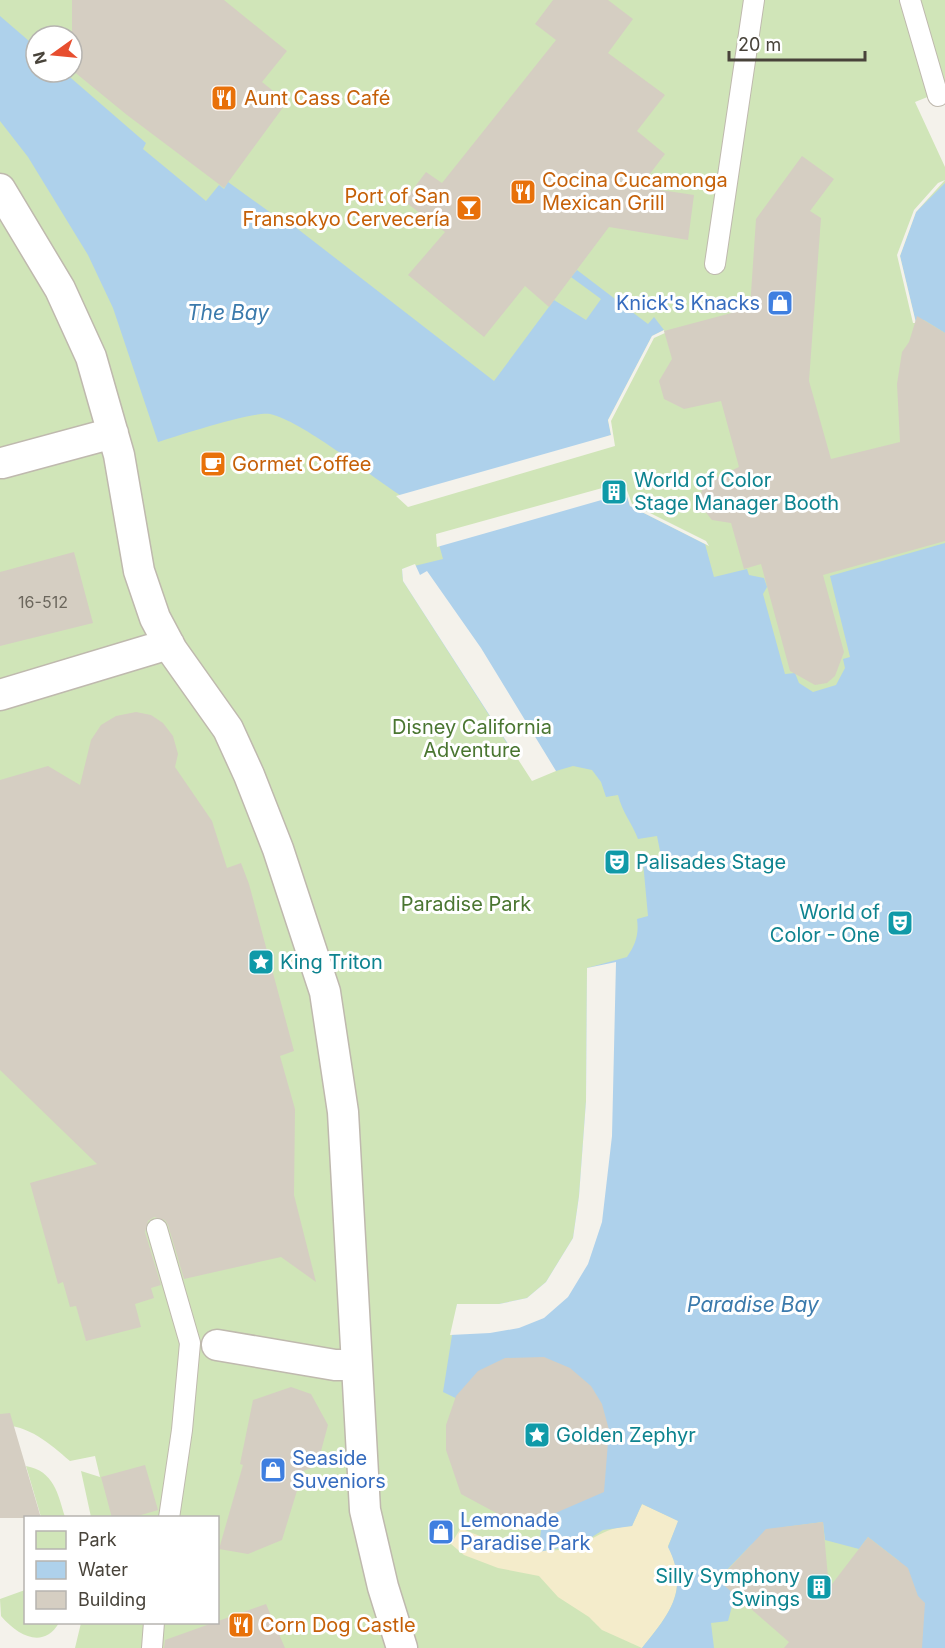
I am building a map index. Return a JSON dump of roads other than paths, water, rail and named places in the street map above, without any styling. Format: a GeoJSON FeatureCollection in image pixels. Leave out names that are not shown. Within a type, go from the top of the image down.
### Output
{"type":"FeatureCollection","features":[{"type":"Feature","properties":{"kind":"street"},"geometry":{"type":"LineString","coordinates":[[0,189],[60,289],[91,357],[113,433],[139,571],[155,618],[169,644],[228,729],[249,775],[278,849],[325,992],[343,1112],[365,1510],[383,1587],[402,1648]]}},
{"type":"Feature","properties":{"kind":"street"},"geometry":{"type":"LineString","coordinates":[[1,463],[113,433]]}},
{"type":"Feature","properties":{"kind":"street"},"geometry":{"type":"LineString","coordinates":[[0,695],[169,644]]}},
{"type":"Feature","properties":{"kind":"street"},"geometry":{"type":"LineString","coordinates":[[203,1344],[335,1365],[357,1365]]}},
{"type":"Feature","properties":{"kind":"lane"},"geometry":{"type":"LineString","coordinates":[[715,264],[754,0]]}},
{"type":"Feature","properties":{"kind":"lane"},"geometry":{"type":"LineString","coordinates":[[910,0],[938,96]]}},
{"type":"Feature","properties":{"kind":"lane"},"geometry":{"type":"LineString","coordinates":[[157,1229],[203,1344],[182,1430],[169,1516]]}},
{"type":"Feature","properties":{"kind":"lane"},"geometry":{"type":"LineString","coordinates":[[152,1648],[154,1624]]}},
{"type":"Feature","properties":{"kind":"water","name":"The Bay"},"geometry":{"type":"Polygon","coordinates":[[[0,16],[24,37],[24,84],[78,84],[146,143],[143,149],[206,201],[219,185],[224,189],[228,182],[278,218],[281,216],[494,381],[554,300],[586,320],[601,299],[571,277],[577,270],[648,324],[654,317],[664,330],[652,336],[608,420],[611,435],[407,504],[400,495],[317,437],[283,418],[270,414],[232,420],[158,442],[113,308],[88,255],[28,157],[0,121],[0,16]]]}},
{"type":"Feature","properties":{"kind":"water"},"geometry":{"type":"Polygon","coordinates":[[[945,183],[945,333],[924,320],[916,323],[900,256],[916,212],[945,183]]]}},
{"type":"Feature","properties":{"kind":"water","name":"Paradise Bay"},"geometry":{"type":"Polygon","coordinates":[[[624,485],[630,506],[705,544],[714,577],[747,569],[749,575],[764,578],[767,587],[763,594],[785,674],[795,673],[799,683],[813,692],[836,685],[845,668],[843,659],[850,657],[830,576],[945,543],[945,1648],[921,1648],[899,1561],[868,1537],[859,1549],[825,1540],[823,1522],[785,1527],[751,1545],[718,1579],[735,1595],[728,1621],[711,1623],[714,1648],[642,1648],[668,1613],[677,1589],[674,1563],[668,1547],[678,1521],[642,1504],[632,1526],[603,1530],[581,1544],[538,1552],[543,1516],[468,1404],[443,1392],[457,1304],[499,1304],[527,1298],[546,1282],[573,1238],[579,1196],[586,1101],[587,968],[627,957],[633,948],[638,929],[637,919],[648,916],[643,862],[661,856],[657,836],[638,839],[618,795],[606,797],[601,782],[592,770],[573,766],[556,771],[510,748],[403,581],[402,569],[443,559],[437,537],[624,485]]]}},
{"type":"Feature","properties":{"kind":"place","name":"Aunt Cass Café"},"geometry":{"type":"Point","coordinates":[224,98]}},
{"type":"Feature","properties":{"kind":"place","name":"Cocina Cucamonga Mexican Grill"},"geometry":{"type":"Point","coordinates":[523,192]}},
{"type":"Feature","properties":{"kind":"place","name":"Port of San Fransokyo Cervecería"},"geometry":{"type":"Point","coordinates":[469,208]}},
{"type":"Feature","properties":{"kind":"place","name":"Knick's Knacks"},"geometry":{"type":"Point","coordinates":[780,303]}},
{"type":"Feature","properties":{"kind":"place","name":"Gormet Coffee"},"geometry":{"type":"Point","coordinates":[213,464]}},
{"type":"Feature","properties":{"kind":"place","name":"World of Color Stage Manager Booth"},"geometry":{"type":"Point","coordinates":[614,492]}},
{"type":"Feature","properties":{"kind":"place","name":"Palisades Stage"},"geometry":{"type":"Point","coordinates":[617,862]}},
{"type":"Feature","properties":{"kind":"place","name":"World of Color - One"},"geometry":{"type":"Point","coordinates":[900,923]}},
{"type":"Feature","properties":{"kind":"place","name":"King Triton"},"geometry":{"type":"Point","coordinates":[261,962]}},
{"type":"Feature","properties":{"kind":"place","name":"Golden Zephyr"},"geometry":{"type":"Point","coordinates":[537,1435]}},
{"type":"Feature","properties":{"kind":"place","name":"Seaside Suveniors"},"geometry":{"type":"Point","coordinates":[273,1470]}},
{"type":"Feature","properties":{"kind":"place","name":"Lemonade Paradise Park"},"geometry":{"type":"Point","coordinates":[441,1532]}},
{"type":"Feature","properties":{"kind":"place","name":"Silly Symphony Swings"},"geometry":{"type":"Point","coordinates":[819,1587]}},
{"type":"Feature","properties":{"kind":"place","name":"Corn Dog Castle"},"geometry":{"type":"Point","coordinates":[241,1625]}},
{"type":"Feature","properties":{"kind":"park label","name":"Disney California Adventure"},"geometry":{"type":"Point","coordinates":[472,738]}},
{"type":"Feature","properties":{"kind":"park label","name":"Paradise Park"},"geometry":{"type":"Point","coordinates":[466,904]}}]}
